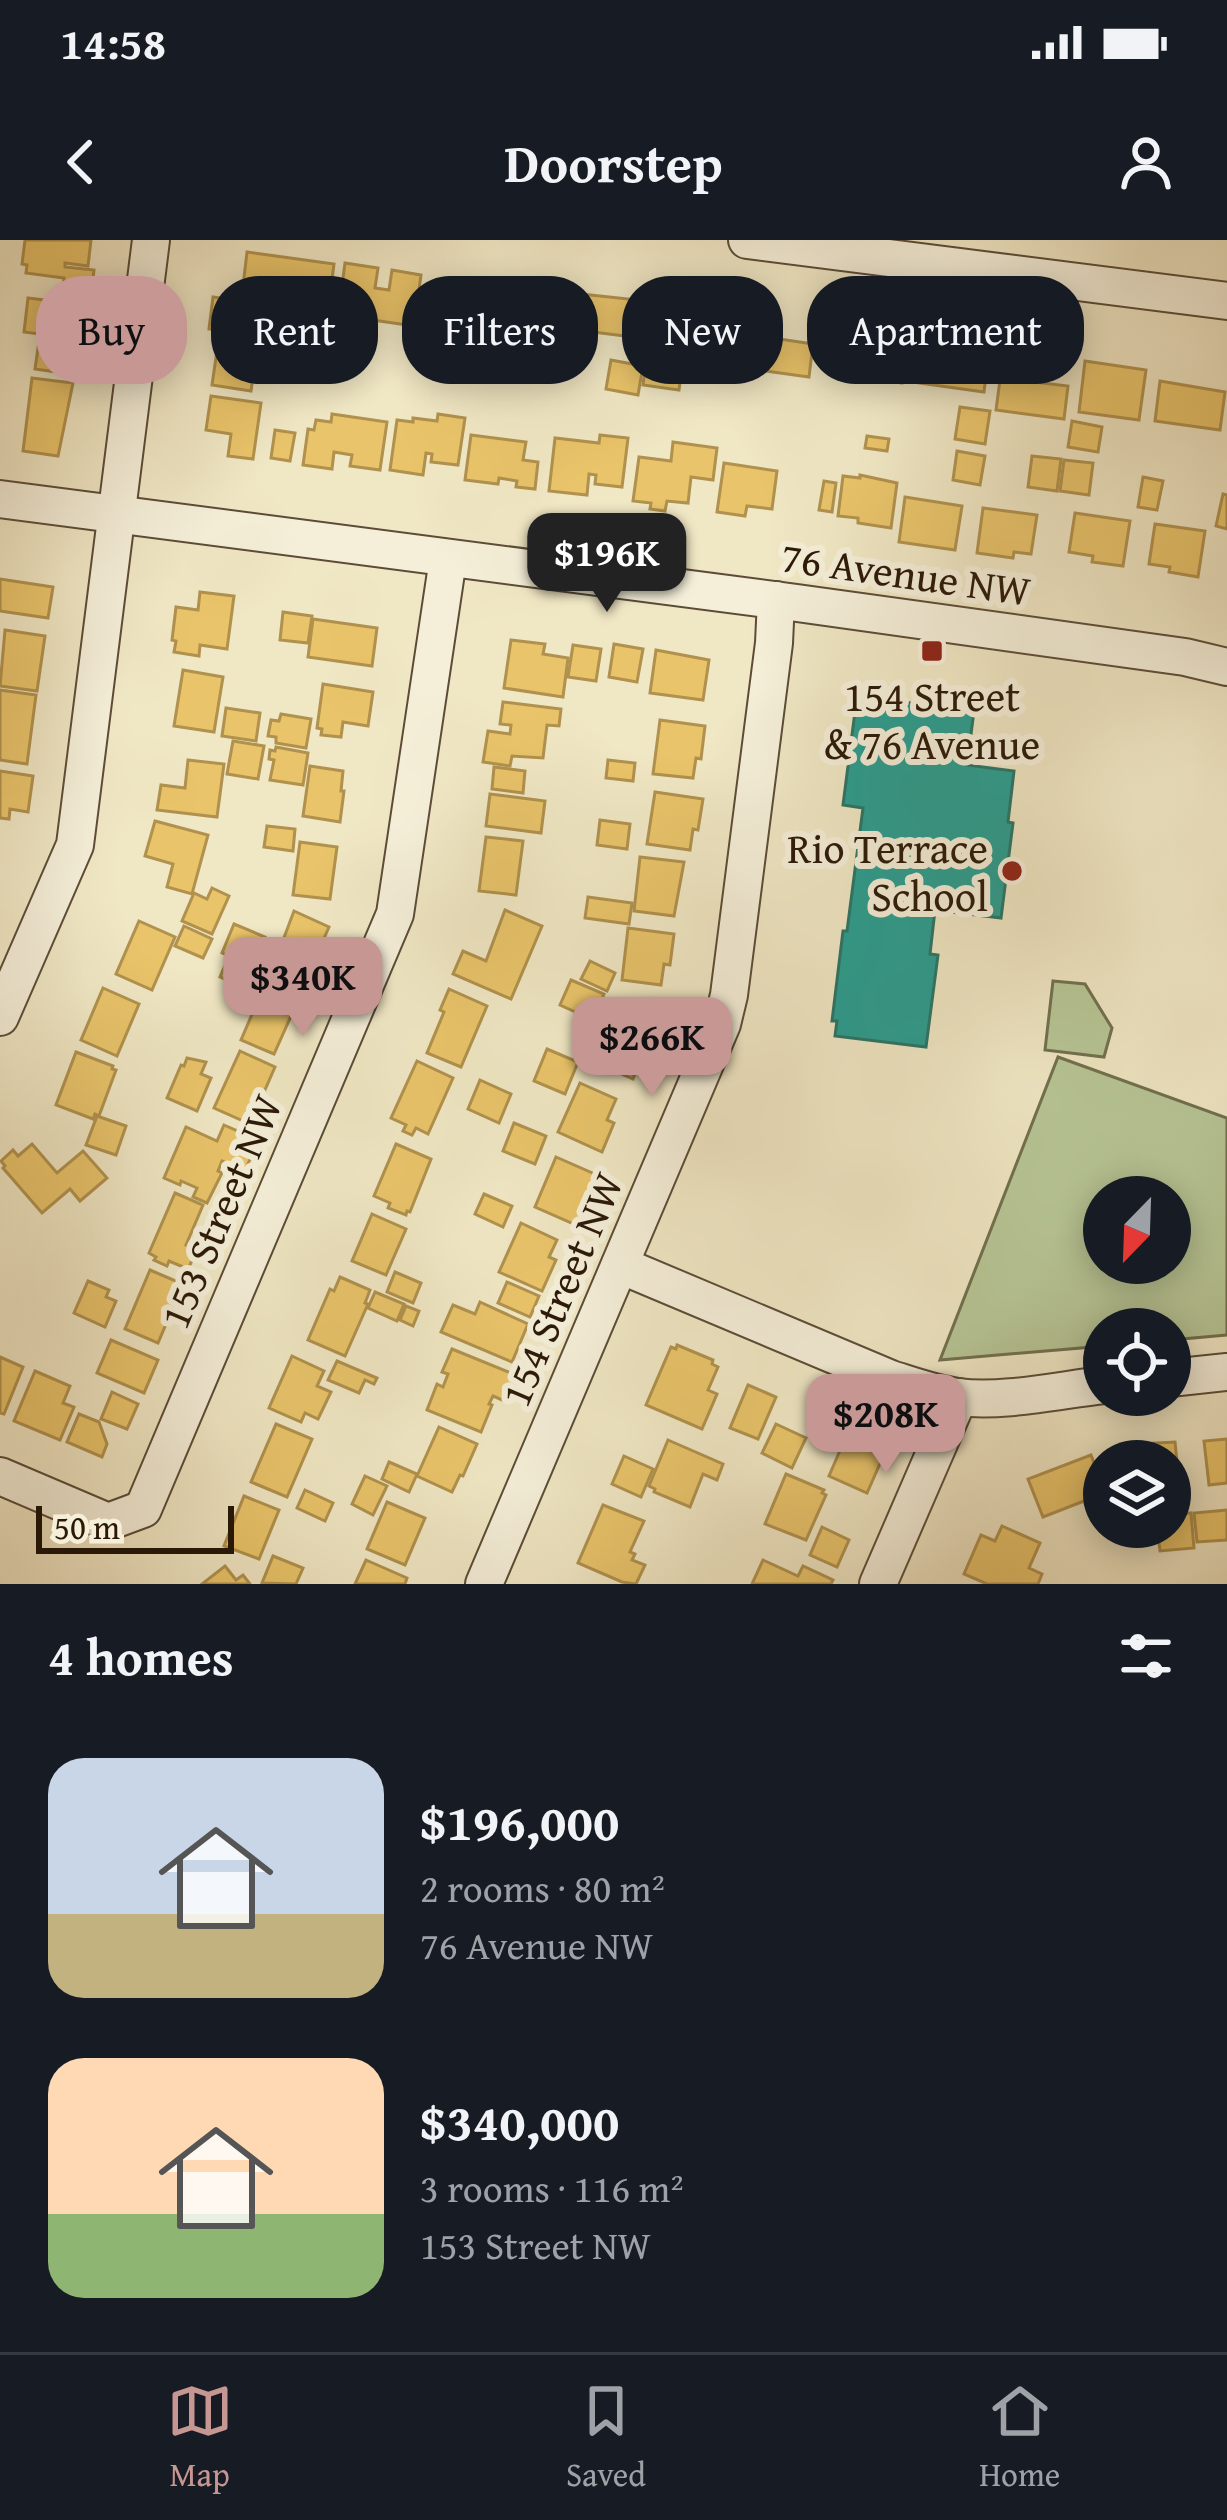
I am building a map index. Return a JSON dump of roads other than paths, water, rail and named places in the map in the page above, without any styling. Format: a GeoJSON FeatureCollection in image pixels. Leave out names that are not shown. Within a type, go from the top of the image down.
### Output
{"type":"FeatureCollection","features":[{"type":"Feature","properties":{"kind":"street"},"geometry":{"type":"LineString","coordinates":[[0,1016],[75,845],[152,240]]}},
{"type":"Feature","properties":{"kind":"street"},"geometry":{"type":"LineString","coordinates":[[747,240],[1227,301]]}},
{"type":"Feature","properties":{"kind":"street","name":"76 Avenue NW"},"geometry":{"type":"LineString","coordinates":[[0,499],[776,600],[1185,657],[1227,667]]}},
{"type":"Feature","properties":{"kind":"street","name":"153 Street NW"},"geometry":{"type":"LineString","coordinates":[[0,1475],[108,1522],[142,1509],[395,914],[448,559]]}},
{"type":"Feature","properties":{"kind":"street","name":"154 Street NW"},"geometry":{"type":"LineString","coordinates":[[484,1584],[712,1049],[729,995],[776,600]]}},
{"type":"Feature","properties":{"kind":"street"},"geometry":{"type":"LineString","coordinates":[[620,1265],[891,1379],[959,1397],[1083,1387]]}},
{"type":"Feature","properties":{"kind":"street"},"geometry":{"type":"LineString","coordinates":[[1191,1376],[1227,1372]]}},
{"type":"Feature","properties":{"kind":"street"},"geometry":{"type":"LineString","coordinates":[[878,1584],[959,1397]]}},
{"type":"Feature","properties":{"kind":"place","name":"154 Street & 76 Avenue"},"geometry":{"type":"Point","coordinates":[932,651]}},
{"type":"Feature","properties":{"kind":"place","name":"Rio Terrace School"},"geometry":{"type":"Point","coordinates":[1012,871]}}]}
